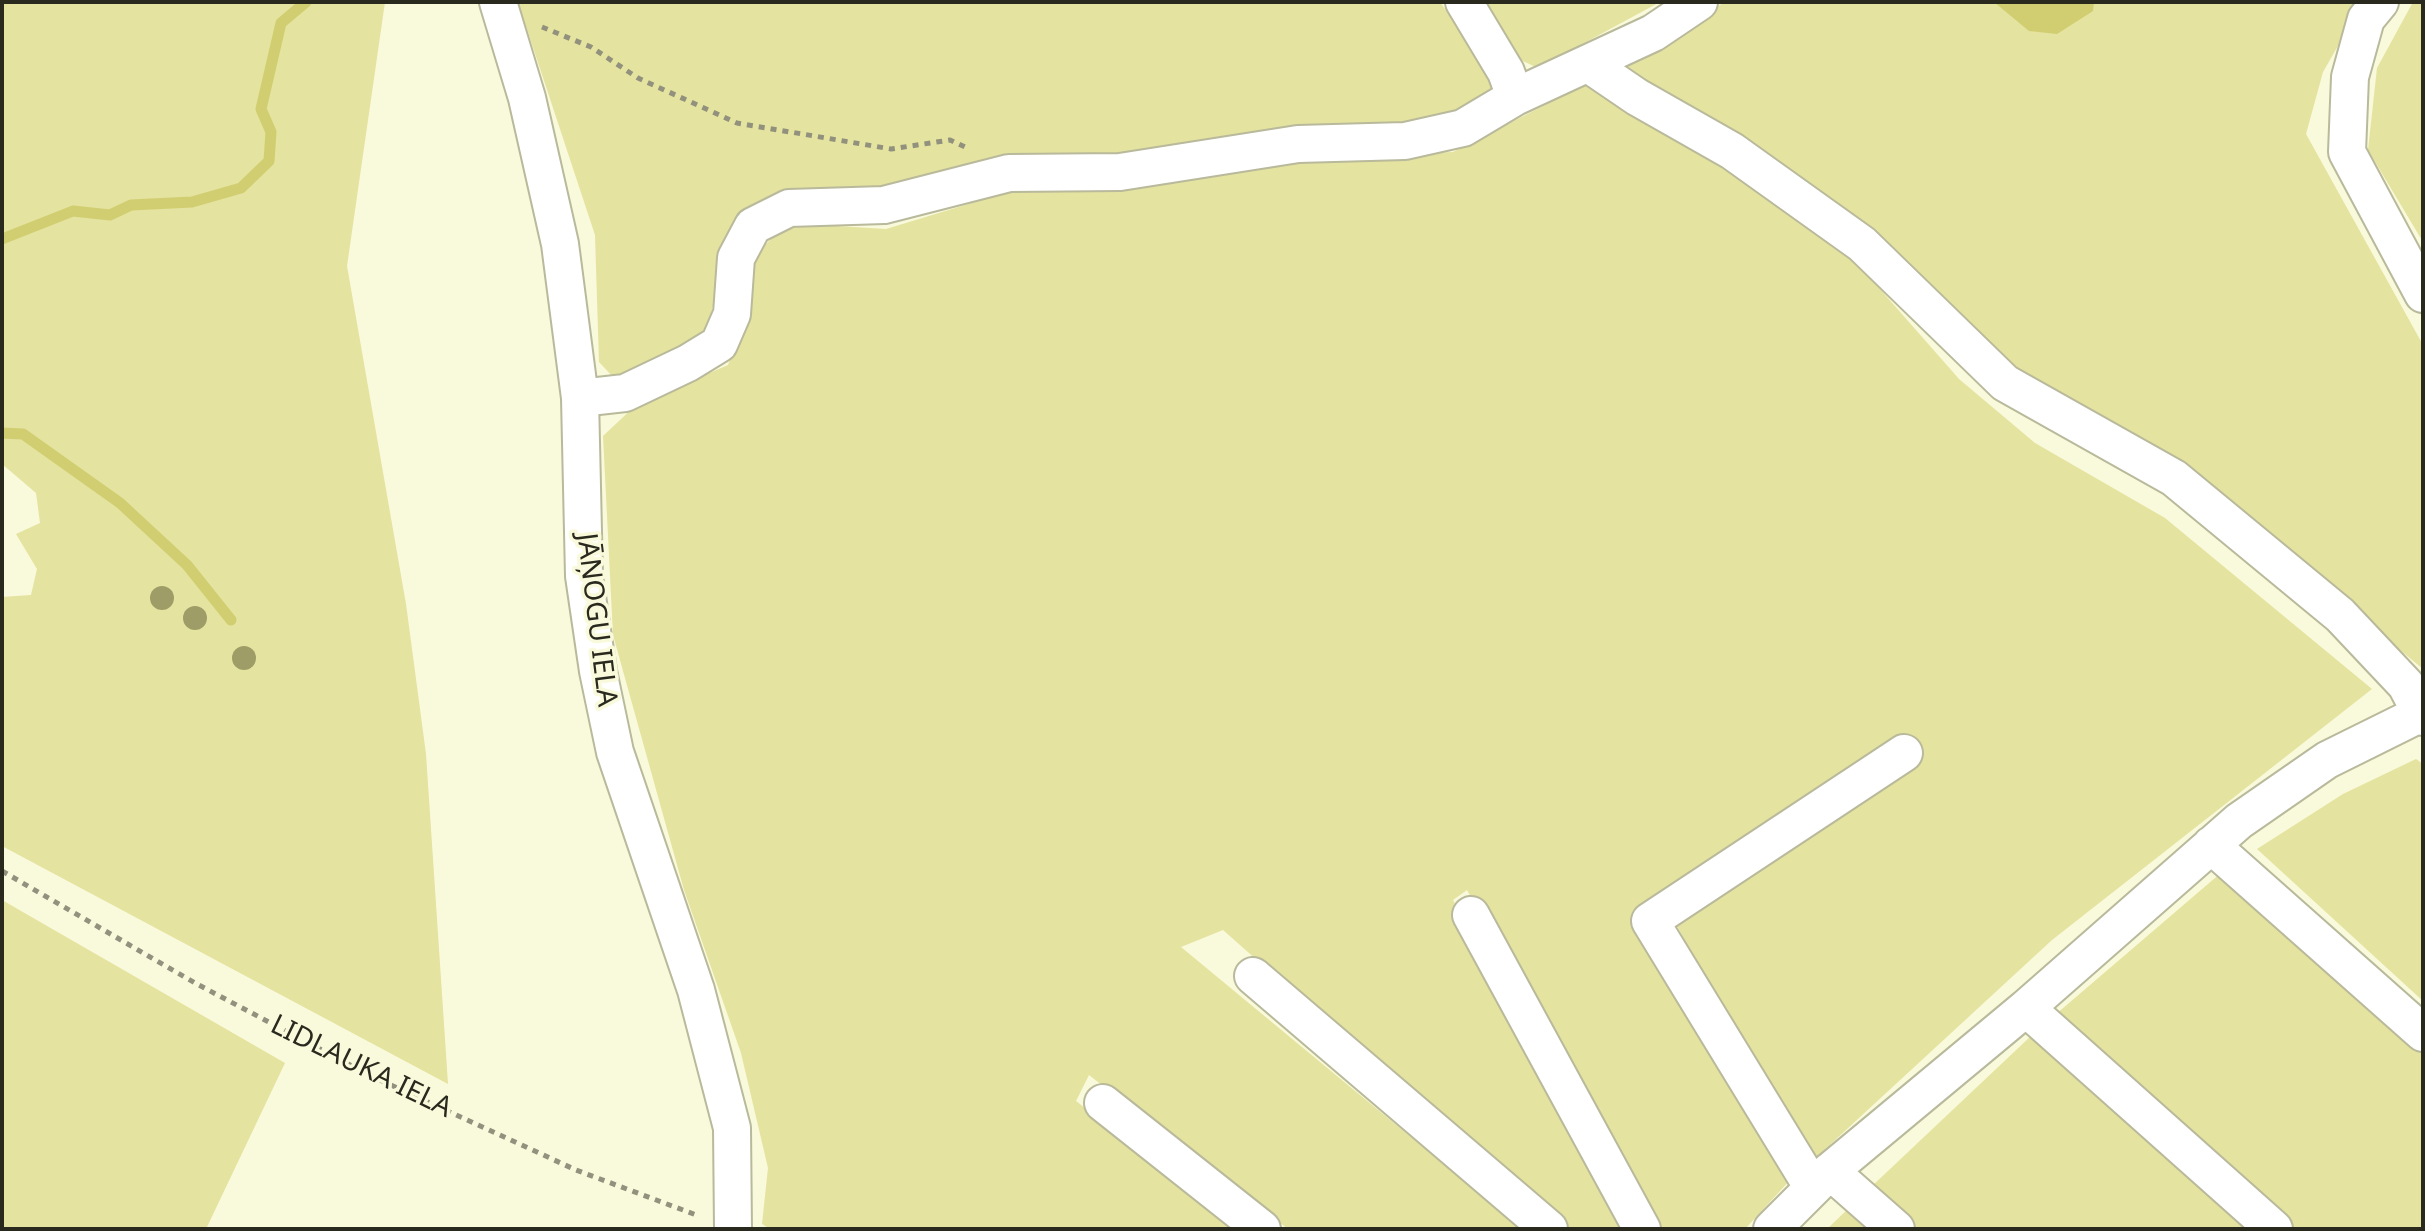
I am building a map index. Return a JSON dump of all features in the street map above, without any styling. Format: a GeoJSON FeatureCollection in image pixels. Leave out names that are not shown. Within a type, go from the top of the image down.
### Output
{"type":"FeatureCollection","features":[{"type":"Feature","properties":{"kind":"street"},"geometry":{"type":"LineString","coordinates":[[1464,2],[1506,72],[1515,97]]}},
{"type":"Feature","properties":{"kind":"street"},"geometry":{"type":"LineString","coordinates":[[580,398],[625,393],[688,363],[719,344],[732,314],[736,258],[753,226],[789,208],[884,205],[1009,173],[1120,172],[1298,144],[1405,141],[1463,128],[1515,97],[1590,65],[1653,33],[1699,2]]}},
{"type":"Feature","properties":{"kind":"street"},"geometry":{"type":"LineString","coordinates":[[2380,2],[2366,19],[2350,77],[2347,152],[2423,294]]}},
{"type":"Feature","properties":{"kind":"street","name":"JĀŅOGU IELA"},"geometry":{"type":"LineString","coordinates":[[502,13],[560,244],[580,398],[584,576],[598,671],[615,752],[696,990],[732,1128],[734,1229]]}},
{"type":"Feature","properties":{"kind":"street"},"geometry":{"type":"LineString","coordinates":[[1590,65],[1637,97],[1732,151],[1862,244],[2005,383],[2087,433],[2174,478],[2340,615],[2406,685],[2422,716],[2327,760],[2239,821],[2026,1008],[1822,1180],[1772,1229]]}},
{"type":"Feature","properties":{"kind":"street"},"geometry":{"type":"LineString","coordinates":[[1896,1229],[1822,1180],[1650,921],[1904,753]]}},
{"type":"Feature","properties":{"kind":"street"},"geometry":{"type":"LineString","coordinates":[[2211,845],[2423,1033]]}},
{"type":"Feature","properties":{"kind":"street"},"geometry":{"type":"LineString","coordinates":[[1471,915],[1642,1229]]}},
{"type":"Feature","properties":{"kind":"street"},"geometry":{"type":"LineString","coordinates":[[1253,976],[1549,1229]]}},
{"type":"Feature","properties":{"kind":"street"},"geometry":{"type":"LineString","coordinates":[[2026,1008],[2274,1229]]}},
{"type":"Feature","properties":{"kind":"street"},"geometry":{"type":"LineString","coordinates":[[1103,1103],[1262,1229]]}},
{"type":"Feature","properties":{"kind":"path"},"geometry":{"type":"LineString","coordinates":[[502,13],[591,47],[638,78],[737,123],[891,149],[950,140],[998,161],[1009,173]]}},
{"type":"Feature","properties":{"kind":"path","name":"LIDLAUKA IELA"},"geometry":{"type":"LineString","coordinates":[[2,871],[195,983],[369,1075],[576,1170],[734,1229]]}},
{"type":"Feature","properties":{"kind":"shaded area"},"geometry":{"type":"Polygon","coordinates":[[[2,2],[385,2],[347,266],[406,604],[426,754],[448,1084],[2,846],[2,597],[31,595],[37,569],[16,534],[40,523],[36,493],[2,464],[2,2]]]}},
{"type":"Feature","properties":{"kind":"shaded area"},"geometry":{"type":"Polygon","coordinates":[[[518,2],[1440,2],[1500,86],[1459,114],[1404,126],[1122,162],[989,167],[728,241],[705,340],[615,379],[599,362],[595,235],[518,2]]]}},
{"type":"Feature","properties":{"kind":"shaded area"},"geometry":{"type":"Polygon","coordinates":[[[1471,2],[1660,2],[1538,68],[1501,51],[1471,2]]]}},
{"type":"Feature","properties":{"kind":"shaded area"},"geometry":{"type":"Polygon","coordinates":[[[1725,2],[2363,2],[2323,72],[2306,134],[2423,345],[2423,669],[2205,488],[2000,359],[1620,65],[1725,2]]]}},
{"type":"Feature","properties":{"kind":"shaded area"},"geometry":{"type":"Polygon","coordinates":[[[1994,2],[2094,2],[2093,11],[2057,34],[2029,31],[1994,2]]]}},
{"type":"Feature","properties":{"kind":"shaded area"},"geometry":{"type":"Polygon","coordinates":[[[2413,2],[2423,2],[2423,242],[2368,150],[2377,68],[2413,2]]]}},
{"type":"Feature","properties":{"kind":"shaded area"},"geometry":{"type":"Polygon","coordinates":[[[1590,82],[1843,247],[1959,379],[2035,443],[2165,518],[2372,689],[2052,940],[1808,1165],[1677,926],[1923,754],[1906,736],[1635,917],[1791,1179],[1745,1229],[1656,1229],[1467,890],[1453,900],[1630,1229],[1561,1229],[1223,930],[1181,947],[1522,1229],[1288,1229],[1089,1075],[1076,1101],[1241,1229],[770,1229],[762,1224],[768,1168],[741,1053],[684,890],[613,635],[603,436],[637,404],[728,365],[744,324],[757,253],[787,223],[886,229],[1028,186],[1323,157],[1453,152],[1590,82]]]}},
{"type":"Feature","properties":{"kind":"shaded area"},"geometry":{"type":"Polygon","coordinates":[[[2416,759],[2423,764],[2423,1001],[2257,849],[2343,794],[2416,759]]]}},
{"type":"Feature","properties":{"kind":"shaded area"},"geometry":{"type":"Polygon","coordinates":[[[2222,872],[2423,1052],[2423,1229],[2296,1229],[2055,1015],[2222,872]]]}},
{"type":"Feature","properties":{"kind":"shaded area"},"geometry":{"type":"Polygon","coordinates":[[[2,900],[285,1063],[206,1229],[2,1229],[2,900]]]}},
{"type":"Feature","properties":{"kind":"shaded area"},"geometry":{"type":"Polygon","coordinates":[[[2031,1036],[2247,1229],[1918,1229],[1871,1187],[2031,1036]]]}},
{"type":"Feature","properties":{"kind":"shaded area"},"geometry":{"type":"Polygon","coordinates":[[[1849,1208],[1872,1229],[1827,1229],[1849,1208]]]}},
{"type":"Feature","properties":{"kind":"waterway"},"geometry":{"type":"LineString","coordinates":[[2,239],[73,211],[110,215],[131,205],[192,202],[241,188],[269,161],[271,132],[261,109],[281,23],[306,2]]}},
{"type":"Feature","properties":{"kind":"waterway"},"geometry":{"type":"LineString","coordinates":[[2,433],[23,434],[120,503],[187,565],[231,620]]}}]}
